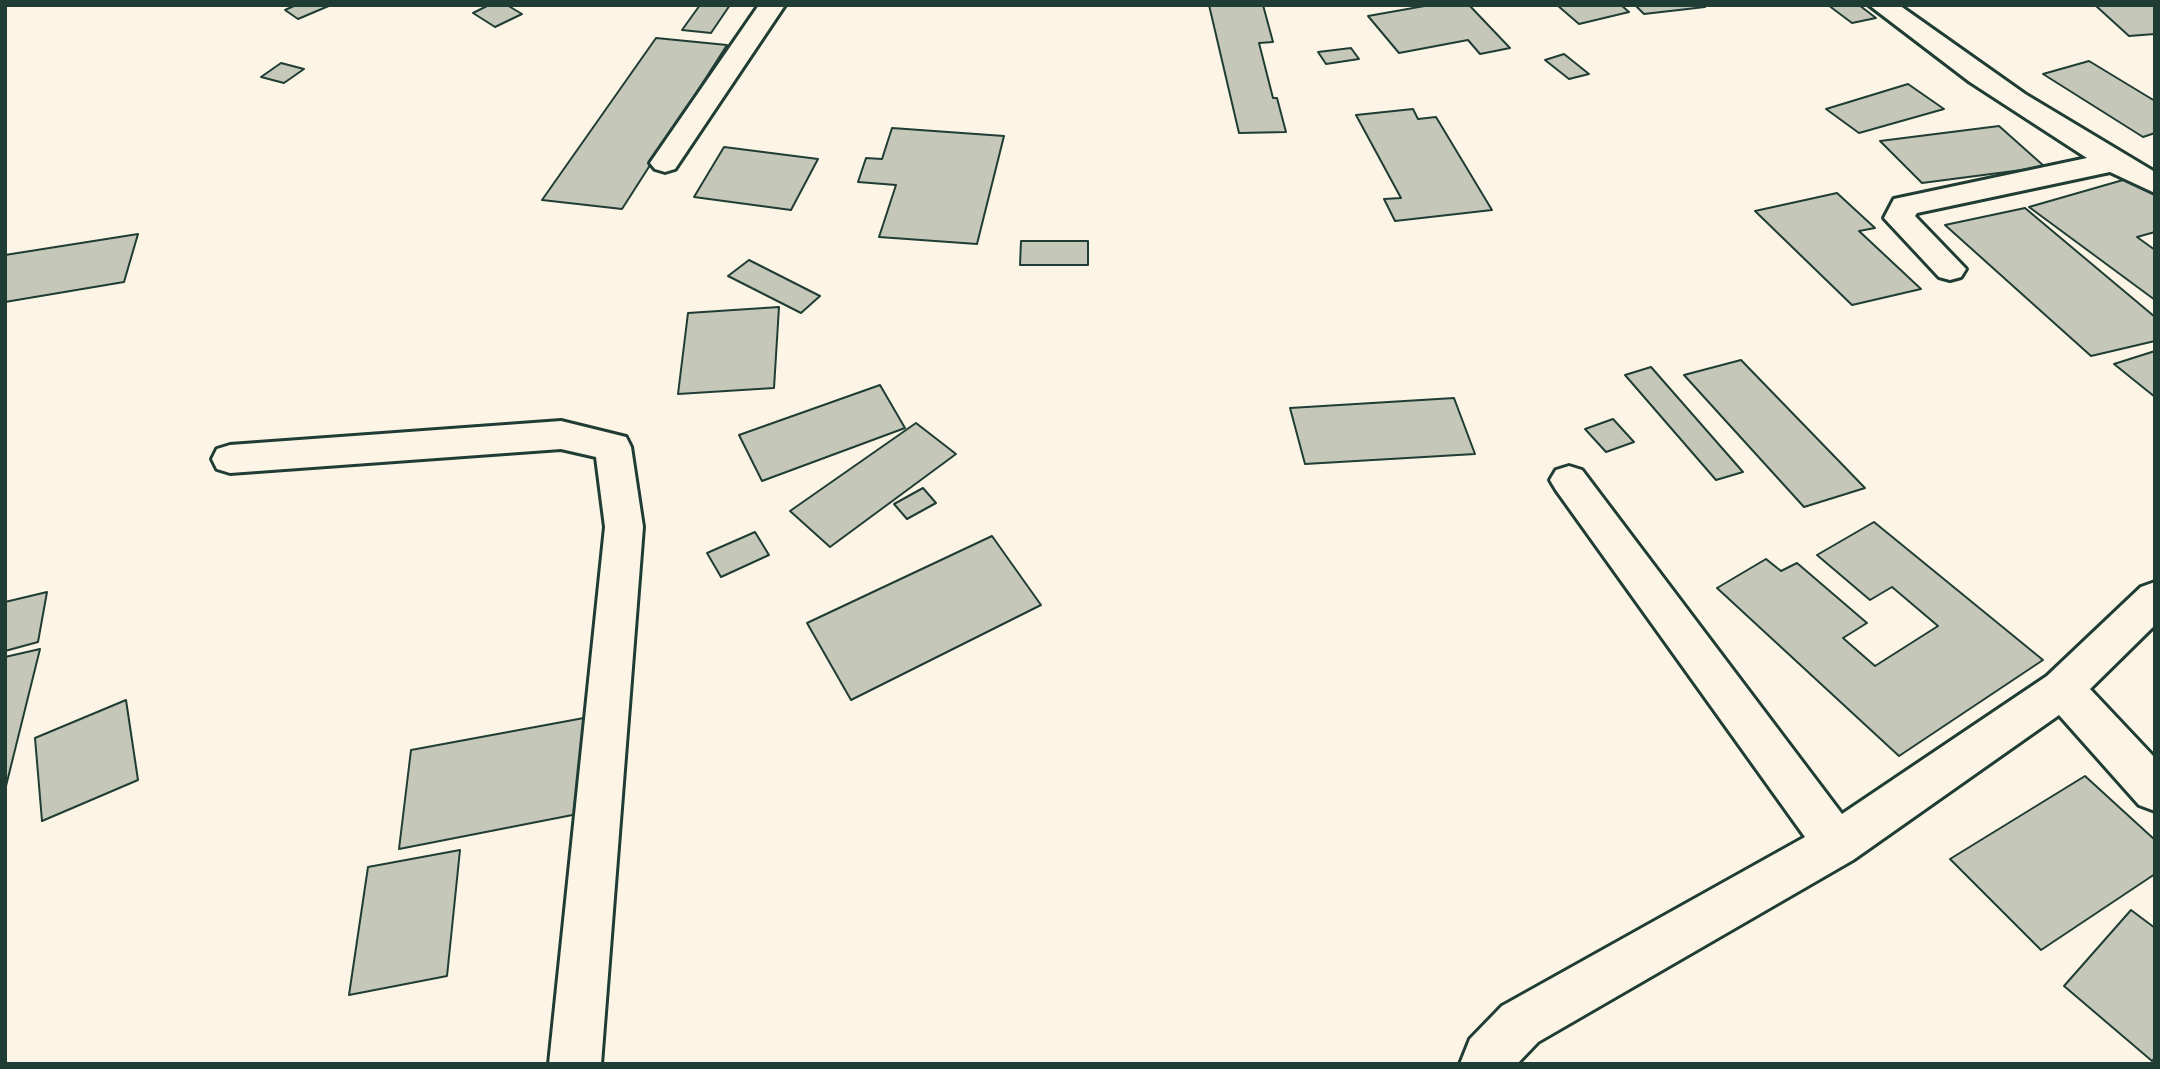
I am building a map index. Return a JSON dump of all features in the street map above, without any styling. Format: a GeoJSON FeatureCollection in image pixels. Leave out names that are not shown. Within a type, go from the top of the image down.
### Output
{"type":"FeatureCollection","features":[{"type":"Feature","properties":{"kind":"street"},"geometry":{"type":"LineString","coordinates":[[665,163],[772,5]]}},
{"type":"Feature","properties":{"kind":"street"},"geometry":{"type":"LineString","coordinates":[[1882,5],[1924,38],[2113,162],[2155,184]]}},
{"type":"Feature","properties":{"kind":"street"},"geometry":{"type":"LineString","coordinates":[[1950,269],[1899,218],[1905,206],[2113,162]]}},
{"type":"Feature","properties":{"kind":"street"},"geometry":{"type":"LineString","coordinates":[[230,459],[561,435],[613,447],[624,527],[575,1064]]}},
{"type":"Feature","properties":{"kind":"street"},"geometry":{"type":"LineString","coordinates":[[1569,480],[1837,844]]}},
{"type":"Feature","properties":{"kind":"street"},"geometry":{"type":"LineString","coordinates":[[1486,1064],[1488,1057],[1520,1024],[1837,844],[2062,689],[2155,599]]}},
{"type":"Feature","properties":{"kind":"street"},"geometry":{"type":"LineString","coordinates":[[2062,689],[2155,790]]}},
{"type":"Feature","properties":{"kind":"building"},"geometry":{"type":"Polygon","coordinates":[[[296,5],[331,5],[298,19],[285,10],[296,5]]]}},
{"type":"Feature","properties":{"kind":"building"},"geometry":{"type":"Polygon","coordinates":[[[489,5],[507,5],[522,14],[495,27],[473,13],[489,5]]]}},
{"type":"Feature","properties":{"kind":"building"},"geometry":{"type":"Polygon","coordinates":[[[700,5],[730,5],[711,33],[682,30],[700,5]]]}},
{"type":"Feature","properties":{"kind":"building"},"geometry":{"type":"Polygon","coordinates":[[[1209,5],[1263,5],[1273,42],[1259,43],[1273,98],[1277,98],[1286,132],[1239,133],[1209,5]]]}},
{"type":"Feature","properties":{"kind":"building"},"geometry":{"type":"Polygon","coordinates":[[[1430,5],[1469,5],[1510,48],[1480,54],[1468,40],[1399,53],[1368,16],[1430,5]]]}},
{"type":"Feature","properties":{"kind":"building"},"geometry":{"type":"Polygon","coordinates":[[[1557,5],[1621,5],[1629,12],[1579,24],[1557,5]]]}},
{"type":"Feature","properties":{"kind":"building"},"geometry":{"type":"Polygon","coordinates":[[[1635,5],[1703,5],[1705,7],[1644,14],[1635,5]]]}},
{"type":"Feature","properties":{"kind":"building"},"geometry":{"type":"Polygon","coordinates":[[[1828,5],[1859,5],[1876,18],[1852,23],[1828,5]]]}},
{"type":"Feature","properties":{"kind":"building"},"geometry":{"type":"Polygon","coordinates":[[[2095,5],[2155,5],[2155,34],[2129,36],[2095,5]]]}},
{"type":"Feature","properties":{"kind":"building"},"geometry":{"type":"Polygon","coordinates":[[[656,38],[727,45],[622,209],[542,200],[656,38]]]}},
{"type":"Feature","properties":{"kind":"building"},"geometry":{"type":"Polygon","coordinates":[[[1351,48],[1359,59],[1326,64],[1318,52],[1351,48]]]}},
{"type":"Feature","properties":{"kind":"building"},"geometry":{"type":"Polygon","coordinates":[[[1564,54],[1589,74],[1569,79],[1545,60],[1564,54]]]}},
{"type":"Feature","properties":{"kind":"building"},"geometry":{"type":"Polygon","coordinates":[[[2089,61],[2155,101],[2155,133],[2143,137],[2043,74],[2089,61]]]}},
{"type":"Feature","properties":{"kind":"building"},"geometry":{"type":"Polygon","coordinates":[[[281,63],[304,69],[284,83],[261,77],[281,63]]]}},
{"type":"Feature","properties":{"kind":"building"},"geometry":{"type":"Polygon","coordinates":[[[1908,84],[1944,109],[1859,133],[1826,109],[1908,84]]]}},
{"type":"Feature","properties":{"kind":"building"},"geometry":{"type":"Polygon","coordinates":[[[1413,109],[1418,119],[1436,117],[1492,210],[1395,221],[1384,199],[1401,198],[1356,115],[1413,109]]]}},
{"type":"Feature","properties":{"kind":"building"},"geometry":{"type":"Polygon","coordinates":[[[1999,126],[2045,167],[1922,183],[1880,141],[1999,126]]]}},
{"type":"Feature","properties":{"kind":"building"},"geometry":{"type":"Polygon","coordinates":[[[892,128],[1004,136],[977,244],[879,237],[896,185],[858,182],[866,158],[882,159],[892,128]]]}},
{"type":"Feature","properties":{"kind":"building"},"geometry":{"type":"Polygon","coordinates":[[[724,147],[818,159],[791,210],[694,197],[724,147]]]}},
{"type":"Feature","properties":{"kind":"building"},"geometry":{"type":"Polygon","coordinates":[[[2130,178],[2155,195],[2155,232],[2137,237],[2155,250],[2155,300],[2029,207],[2130,178]]]}},
{"type":"Feature","properties":{"kind":"building"},"geometry":{"type":"Polygon","coordinates":[[[1837,193],[1875,228],[1859,231],[1921,289],[1852,305],[1755,211],[1837,193]]]}},
{"type":"Feature","properties":{"kind":"building"},"geometry":{"type":"Polygon","coordinates":[[[2025,208],[2155,317],[2155,341],[2091,356],[1945,225],[2025,208]]]}},
{"type":"Feature","properties":{"kind":"building"},"geometry":{"type":"Polygon","coordinates":[[[138,234],[124,282],[5,302],[5,255],[138,234]]]}},
{"type":"Feature","properties":{"kind":"building"},"geometry":{"type":"Polygon","coordinates":[[[1021,241],[1088,241],[1088,265],[1020,265],[1021,241]]]}},
{"type":"Feature","properties":{"kind":"building"},"geometry":{"type":"Polygon","coordinates":[[[749,260],[820,296],[801,313],[728,276],[749,260]]]}},
{"type":"Feature","properties":{"kind":"building"},"geometry":{"type":"Polygon","coordinates":[[[779,307],[774,388],[678,394],[688,313],[779,307]]]}},
{"type":"Feature","properties":{"kind":"building"},"geometry":{"type":"Polygon","coordinates":[[[2155,351],[2155,397],[2114,364],[2155,351]]]}},
{"type":"Feature","properties":{"kind":"building"},"geometry":{"type":"Polygon","coordinates":[[[1741,360],[1865,488],[1804,507],[1684,375],[1741,360]]]}},
{"type":"Feature","properties":{"kind":"building"},"geometry":{"type":"Polygon","coordinates":[[[1651,367],[1743,472],[1716,480],[1625,375],[1651,367]]]}},
{"type":"Feature","properties":{"kind":"building"},"geometry":{"type":"Polygon","coordinates":[[[880,385],[905,428],[762,481],[739,435],[880,385]]]}},
{"type":"Feature","properties":{"kind":"building"},"geometry":{"type":"Polygon","coordinates":[[[1454,398],[1475,454],[1305,464],[1290,408],[1454,398]]]}},
{"type":"Feature","properties":{"kind":"building"},"geometry":{"type":"Polygon","coordinates":[[[1613,419],[1634,442],[1606,452],[1585,429],[1613,419]]]}},
{"type":"Feature","properties":{"kind":"building"},"geometry":{"type":"Polygon","coordinates":[[[916,423],[956,454],[830,547],[790,511],[916,423]]]}},
{"type":"Feature","properties":{"kind":"building"},"geometry":{"type":"Polygon","coordinates":[[[923,488],[936,503],[907,519],[894,504],[923,488]]]}},
{"type":"Feature","properties":{"kind":"building"},"geometry":{"type":"Polygon","coordinates":[[[1874,522],[2043,660],[1899,756],[1717,588],[1766,559],[1781,571],[1797,563],[1867,623],[1843,638],[1875,666],[1938,626],[1892,587],[1870,600],[1817,555],[1874,522]]]}},
{"type":"Feature","properties":{"kind":"building"},"geometry":{"type":"Polygon","coordinates":[[[755,532],[769,555],[721,577],[707,553],[755,532]]]}},
{"type":"Feature","properties":{"kind":"building"},"geometry":{"type":"Polygon","coordinates":[[[992,536],[1041,605],[851,700],[807,623],[992,536]]]}},
{"type":"Feature","properties":{"kind":"building"},"geometry":{"type":"Polygon","coordinates":[[[47,592],[38,642],[5,651],[5,602],[47,592]]]}},
{"type":"Feature","properties":{"kind":"building"},"geometry":{"type":"Polygon","coordinates":[[[40,649],[6,786],[5,787],[5,657],[40,649]]]}},
{"type":"Feature","properties":{"kind":"building"},"geometry":{"type":"Polygon","coordinates":[[[126,700],[138,780],[42,821],[35,738],[126,700]]]}},
{"type":"Feature","properties":{"kind":"building"},"geometry":{"type":"Polygon","coordinates":[[[600,715],[598,810],[399,849],[411,750],[600,715]]]}},
{"type":"Feature","properties":{"kind":"building"},"geometry":{"type":"Polygon","coordinates":[[[2085,776],[2155,840],[2155,874],[2041,950],[1950,859],[2085,776]]]}},
{"type":"Feature","properties":{"kind":"building"},"geometry":{"type":"Polygon","coordinates":[[[460,850],[447,976],[349,995],[368,867],[460,850]]]}},
{"type":"Feature","properties":{"kind":"building"},"geometry":{"type":"Polygon","coordinates":[[[2131,910],[2155,928],[2155,1058],[2152,1061],[2064,986],[2131,910]]]}}]}
